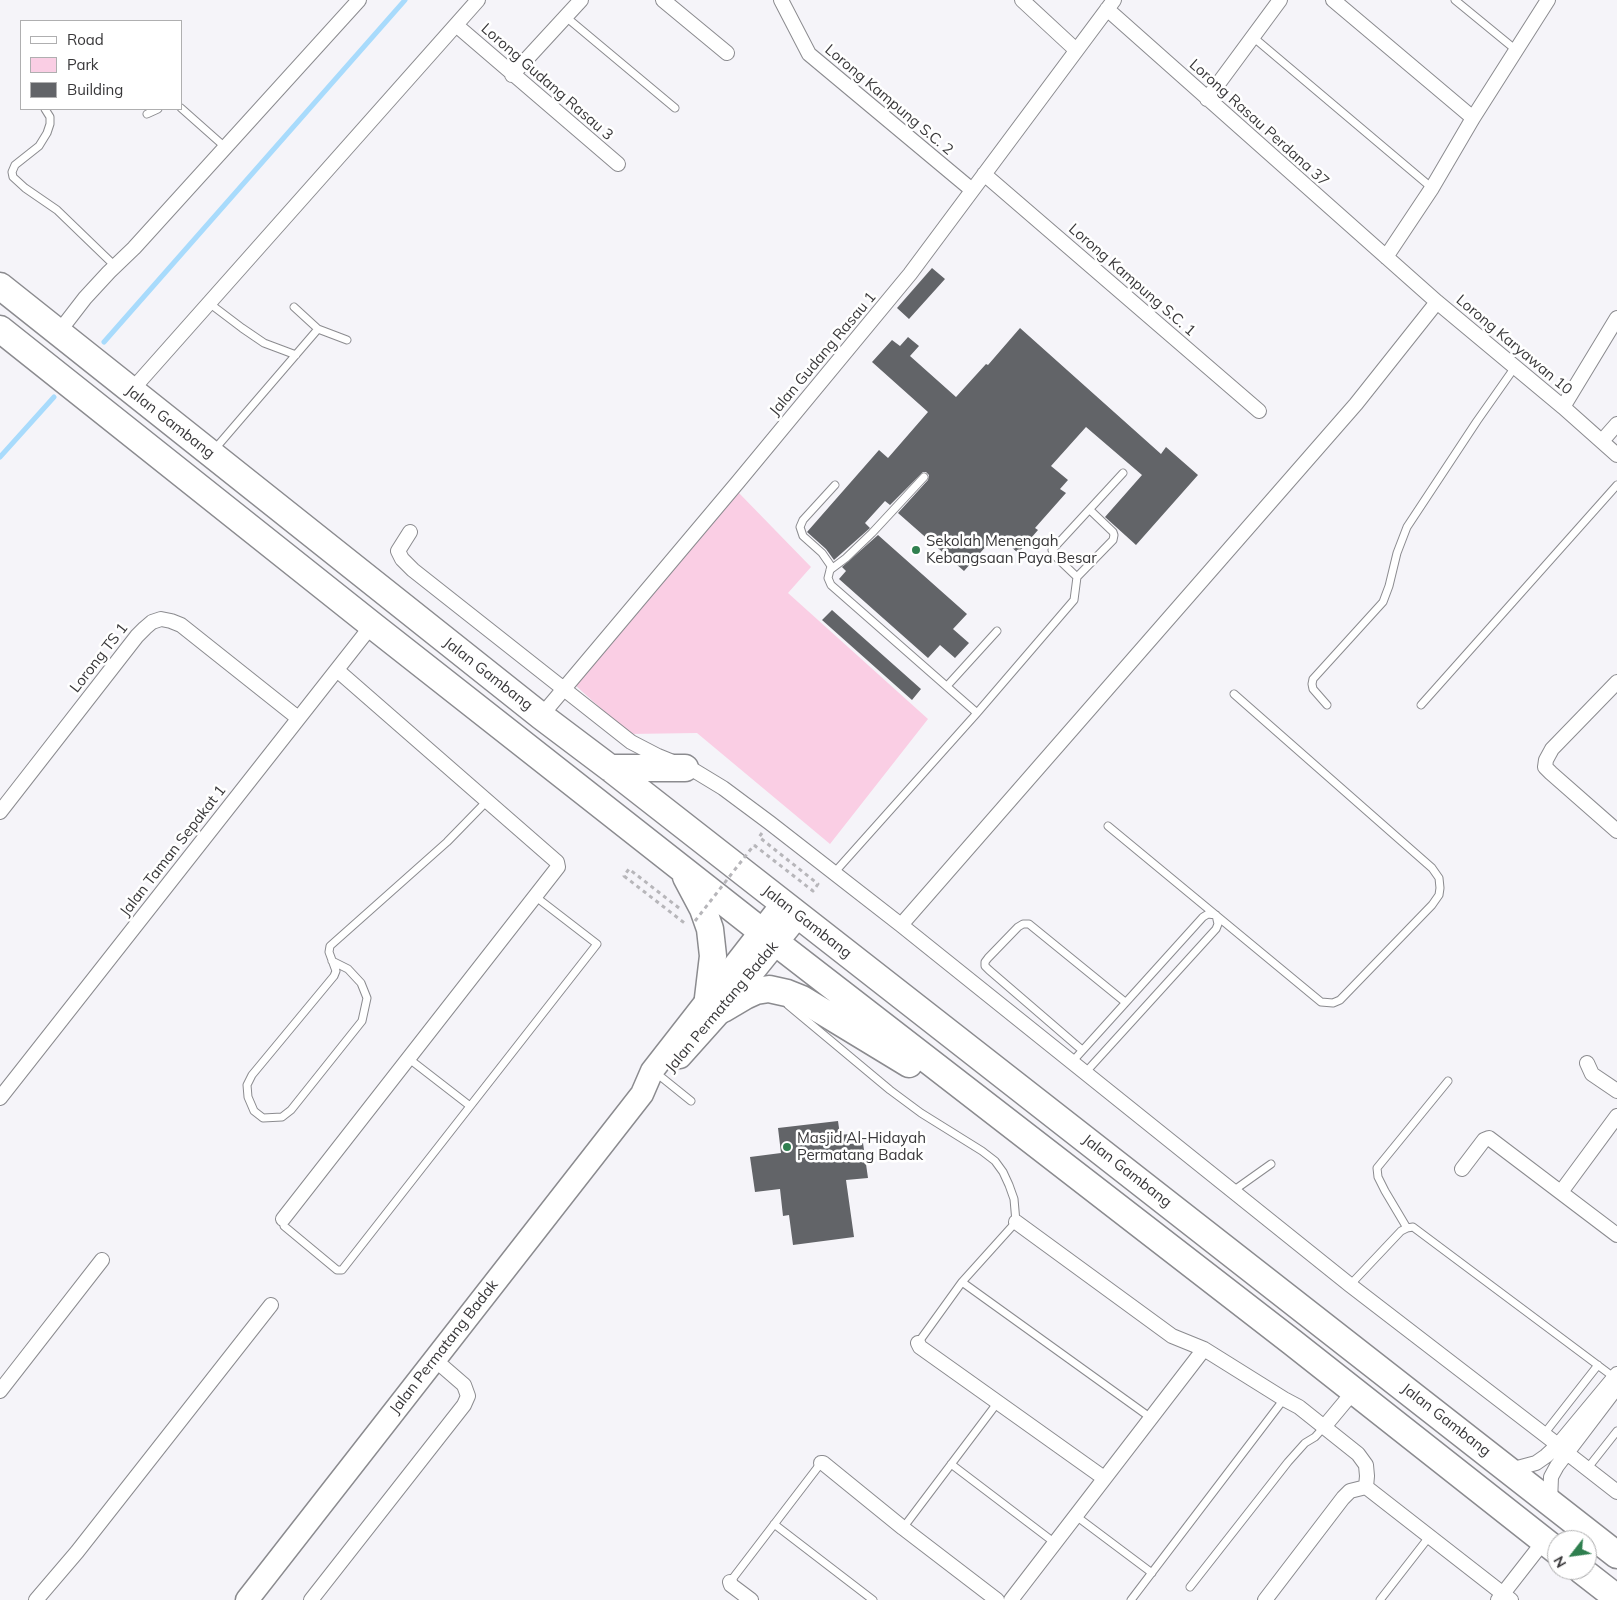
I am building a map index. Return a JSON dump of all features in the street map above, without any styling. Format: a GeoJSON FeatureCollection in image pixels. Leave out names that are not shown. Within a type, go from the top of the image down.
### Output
{"type":"FeatureCollection","features":[{"type":"Feature","properties":{"kind":"highway","name":"Jalan Gambang"},"geometry":{"type":"LineString","coordinates":[[0,286],[541,716],[791,909],[1617,1555]]}},
{"type":"Feature","properties":{"kind":"highway"},"geometry":{"type":"LineString","coordinates":[[0,329],[769,937],[1354,1391],[1547,1544]]}},
{"type":"Feature","properties":{"kind":"highway"},"geometry":{"type":"LineString","coordinates":[[610,768],[684,768]]}},
{"type":"Feature","properties":{"kind":"highway"},"geometry":{"type":"LineString","coordinates":[[679,866],[694,891],[710,929],[716,1003],[769,989],[802,999],[1012,1126]]}},
{"type":"Feature","properties":{"kind":"highway"},"geometry":{"type":"LineString","coordinates":[[1594,1580],[1617,1598]]}},
{"type":"Feature","properties":{"kind":"main road","name":"Jalan Permatang Badak"},"geometry":{"type":"LineString","coordinates":[[247,1600],[657,1074],[791,909]]}},
{"type":"Feature","properties":{"kind":"street"},"geometry":{"type":"LineString","coordinates":[[58,333],[85,298],[134,248],[359,0]]}},
{"type":"Feature","properties":{"kind":"street"},"geometry":{"type":"LineString","coordinates":[[130,391],[478,0]]}},
{"type":"Feature","properties":{"kind":"street"},"geometry":{"type":"LineString","coordinates":[[512,75],[581,0]]}},
{"type":"Feature","properties":{"kind":"street"},"geometry":{"type":"LineString","coordinates":[[663,0],[727,54]]}},
{"type":"Feature","properties":{"kind":"street","name":"Lorong Kampung S.C. 2"},"geometry":{"type":"LineString","coordinates":[[781,0],[809,54],[972,190]]}},
{"type":"Feature","properties":{"kind":"street"},"geometry":{"type":"LineString","coordinates":[[1022,0],[1076,50]]}},
{"type":"Feature","properties":{"kind":"street"},"geometry":{"type":"LineString","coordinates":[[1207,99],[1280,0]]}},
{"type":"Feature","properties":{"kind":"street"},"geometry":{"type":"LineString","coordinates":[[1333,0],[1473,118]]}},
{"type":"Feature","properties":{"kind":"street"},"geometry":{"type":"LineString","coordinates":[[1388,259],[1473,118],[1548,0]]}},
{"type":"Feature","properties":{"kind":"street","name":"Jalan Gudang Rasau 1"},"geometry":{"type":"LineString","coordinates":[[541,716],[871,323],[927,252],[1110,5]]}},
{"type":"Feature","properties":{"kind":"street","name":"Lorong Rasau Perdana 37"},"geometry":{"type":"LineString","coordinates":[[1110,5],[1207,99],[1388,259]]}},
{"type":"Feature","properties":{"kind":"street","name":"Lorong Gudang Rasau 3"},"geometry":{"type":"LineString","coordinates":[[456,25],[618,164]]}},
{"type":"Feature","properties":{"kind":"street","name":"Lorong Kampung S.C. 1"},"geometry":{"type":"LineString","coordinates":[[984,174],[1259,411]]}},
{"type":"Feature","properties":{"kind":"street","name":"Lorong Karyawan 10"},"geometry":{"type":"LineString","coordinates":[[1388,259],[1617,455]]}},
{"type":"Feature","properties":{"kind":"street"},"geometry":{"type":"LineString","coordinates":[[901,925],[1356,404],[1437,302]]}},
{"type":"Feature","properties":{"kind":"street"},"geometry":{"type":"LineString","coordinates":[[1563,407],[1617,318]]}},
{"type":"Feature","properties":{"kind":"street"},"geometry":{"type":"LineString","coordinates":[[1602,441],[1617,424]]}},
{"type":"Feature","properties":{"kind":"street"},"geometry":{"type":"LineString","coordinates":[[410,532],[398,551],[402,559],[413,570],[631,742],[724,788],[901,925],[1350,1286],[1617,1492]]}},
{"type":"Feature","properties":{"kind":"street","name":"Lorong TS 1"},"geometry":{"type":"LineString","coordinates":[[0,812],[141,632],[152,622],[161,619],[181,626],[298,718]]}},
{"type":"Feature","properties":{"kind":"street","name":"Jalan Taman Sepakat 1"},"geometry":{"type":"LineString","coordinates":[[0,1098],[372,625]]}},
{"type":"Feature","properties":{"kind":"street"},"geometry":{"type":"LineString","coordinates":[[283,1219],[558,867],[557,862],[337,670]]}},
{"type":"Feature","properties":{"kind":"street"},"geometry":{"type":"LineString","coordinates":[[1617,682],[1552,749],[1546,760],[1545,767],[1617,830]]}},
{"type":"Feature","properties":{"kind":"street"},"geometry":{"type":"LineString","coordinates":[[1587,1063],[1592,1074],[1617,1091]]}},
{"type":"Feature","properties":{"kind":"street"},"geometry":{"type":"LineString","coordinates":[[1560,1192],[1617,1116]]}},
{"type":"Feature","properties":{"kind":"street"},"geometry":{"type":"LineString","coordinates":[[1462,1169],[1484,1140],[1490,1138],[1617,1235]]}},
{"type":"Feature","properties":{"kind":"street"},"geometry":{"type":"LineString","coordinates":[[1016,1222],[1172,1336],[1204,1349],[1299,1407],[1358,1454],[1366,1465],[1366,1486]]}},
{"type":"Feature","properties":{"kind":"street"},"geometry":{"type":"LineString","coordinates":[[0,1391],[102,1260]]}},
{"type":"Feature","properties":{"kind":"street"},"geometry":{"type":"LineString","coordinates":[[36,1600],[77,1552],[271,1305]]}},
{"type":"Feature","properties":{"kind":"street"},"geometry":{"type":"LineString","coordinates":[[918,1343],[920,1347],[1104,1478]]}},
{"type":"Feature","properties":{"kind":"street"},"geometry":{"type":"LineString","coordinates":[[1011,1600],[1204,1349]]}},
{"type":"Feature","properties":{"kind":"street"},"geometry":{"type":"LineString","coordinates":[[310,1600],[464,1405],[468,1396],[464,1385],[434,1359]]}},
{"type":"Feature","properties":{"kind":"street"},"geometry":{"type":"LineString","coordinates":[[1550,1502],[1551,1477],[1557,1466],[1562,1449],[1616,1379]]}},
{"type":"Feature","properties":{"kind":"street"},"geometry":{"type":"LineString","coordinates":[[1324,1427],[1354,1391]]}},
{"type":"Feature","properties":{"kind":"street"},"geometry":{"type":"LineString","coordinates":[[1510,1470],[1536,1463],[1562,1449]]}},
{"type":"Feature","properties":{"kind":"street"},"geometry":{"type":"LineString","coordinates":[[821,1463],[824,1463],[903,1528],[997,1600]]}},
{"type":"Feature","properties":{"kind":"street"},"geometry":{"type":"LineString","coordinates":[[1366,1486],[1504,1598],[1547,1549]]}},
{"type":"Feature","properties":{"kind":"street"},"geometry":{"type":"LineString","coordinates":[[1266,1600],[1342,1498],[1350,1491],[1366,1486]]}},
{"type":"Feature","properties":{"kind":"street"},"geometry":{"type":"LineString","coordinates":[[730,1582],[731,1585],[751,1600]]}},
{"type":"Feature","properties":{"kind":"lane"},"geometry":{"type":"LineString","coordinates":[[1455,0],[1516,50]]}},
{"type":"Feature","properties":{"kind":"lane"},"geometry":{"type":"LineString","coordinates":[[566,17],[676,108]]}},
{"type":"Feature","properties":{"kind":"lane"},"geometry":{"type":"LineString","coordinates":[[1253,37],[1432,188]]}},
{"type":"Feature","properties":{"kind":"lane"},"geometry":{"type":"LineString","coordinates":[[182,109],[225,147]]}},
{"type":"Feature","properties":{"kind":"lane"},"geometry":{"type":"LineString","coordinates":[[46,110],[50,117],[47,133],[31,154],[14,164],[13,177],[57,210],[115,266]]}},
{"type":"Feature","properties":{"kind":"lane"},"geometry":{"type":"LineString","coordinates":[[147,114],[156,110]]}},
{"type":"Feature","properties":{"kind":"lane"},"geometry":{"type":"LineString","coordinates":[[209,303],[264,342],[296,355]]}},
{"type":"Feature","properties":{"kind":"lane"},"geometry":{"type":"LineString","coordinates":[[294,307],[318,329],[347,340]]}},
{"type":"Feature","properties":{"kind":"lane"},"geometry":{"type":"LineString","coordinates":[[211,454],[318,329]]}},
{"type":"Feature","properties":{"kind":"lane"},"geometry":{"type":"LineString","coordinates":[[1327,705],[1313,689],[1313,679],[1383,602],[1397,553],[1407,527],[1515,367]]}},
{"type":"Feature","properties":{"kind":"lane"},"geometry":{"type":"LineString","coordinates":[[1077,577],[1054,555],[1052,550],[1123,473]]}},
{"type":"Feature","properties":{"kind":"lane"},"geometry":{"type":"LineString","coordinates":[[830,570],[866,539],[924,477]]}},
{"type":"Feature","properties":{"kind":"lane"},"geometry":{"type":"LineString","coordinates":[[835,485],[803,520],[800,527],[803,536],[829,562],[831,566],[828,578],[830,585],[977,713]]}},
{"type":"Feature","properties":{"kind":"lane"},"geometry":{"type":"LineString","coordinates":[[1421,705],[1617,485]]}},
{"type":"Feature","properties":{"kind":"lane"},"geometry":{"type":"LineString","coordinates":[[834,873],[977,713],[1074,600],[1077,577],[1113,540],[1114,536],[1113,532],[1090,510]]}},
{"type":"Feature","properties":{"kind":"lane"},"geometry":{"type":"LineString","coordinates":[[947,686],[997,631]]}},
{"type":"Feature","properties":{"kind":"lane"},"geometry":{"type":"LineString","coordinates":[[1108,826],[1321,1002],[1333,1003],[1340,1000],[1432,905],[1440,888],[1439,878],[1432,868],[1234,694]]}},
{"type":"Feature","properties":{"kind":"lane"},"geometry":{"type":"LineString","coordinates":[[332,961],[348,969],[361,983],[367,998],[362,1021],[291,1110],[282,1117],[263,1118],[254,1111],[248,1097],[247,1085],[252,1075],[334,976],[336,971],[332,961],[329,952],[330,946],[447,842],[487,801]]}},
{"type":"Feature","properties":{"kind":"lane"},"geometry":{"type":"LineString","coordinates":[[283,1219],[284,1226],[336,1270],[342,1270],[597,944],[536,897]]}},
{"type":"Feature","properties":{"kind":"lane"},"geometry":{"type":"LineString","coordinates":[[1072,1062],[1203,917],[1208,914],[1216,915]]}},
{"type":"Feature","properties":{"kind":"lane"},"geometry":{"type":"LineString","coordinates":[[1085,1073],[1216,929],[1218,924],[1216,915]]}},
{"type":"Feature","properties":{"kind":"lane"},"geometry":{"type":"LineString","coordinates":[[1082,1050],[985,966],[988,958],[1018,927],[1023,924],[1029,924],[1125,1002]]}},
{"type":"Feature","properties":{"kind":"lane"},"geometry":{"type":"LineString","coordinates":[[769,989],[890,1090],[921,1113],[982,1151],[1003,1172],[1009,1185],[1014,1198],[1016,1222],[962,1282],[918,1343]]}},
{"type":"Feature","properties":{"kind":"lane"},"geometry":{"type":"LineString","coordinates":[[408,1058],[470,1106]]}},
{"type":"Feature","properties":{"kind":"lane"},"geometry":{"type":"LineString","coordinates":[[657,1074],[691,1101]]}},
{"type":"Feature","properties":{"kind":"lane"},"geometry":{"type":"LineString","coordinates":[[1406,1228],[1378,1177],[1378,1168],[1448,1081]]}},
{"type":"Feature","properties":{"kind":"lane"},"geometry":{"type":"LineString","coordinates":[[1233,1191],[1271,1164]]}},
{"type":"Feature","properties":{"kind":"lane"},"geometry":{"type":"LineString","coordinates":[[1350,1286],[1401,1231],[1413,1227],[1616,1379]]}},
{"type":"Feature","properties":{"kind":"lane"},"geometry":{"type":"LineString","coordinates":[[962,1282],[1151,1418]]}},
{"type":"Feature","properties":{"kind":"lane"},"geometry":{"type":"LineString","coordinates":[[1544,1434],[1598,1365]]}},
{"type":"Feature","properties":{"kind":"lane"},"geometry":{"type":"LineString","coordinates":[[1130,1600],[1284,1399]]}},
{"type":"Feature","properties":{"kind":"lane"},"geometry":{"type":"LineString","coordinates":[[903,1528],[998,1402]]}},
{"type":"Feature","properties":{"kind":"lane"},"geometry":{"type":"LineString","coordinates":[[1190,1588],[1288,1462],[1324,1427]]}},
{"type":"Feature","properties":{"kind":"lane"},"geometry":{"type":"LineString","coordinates":[[1587,1468],[1617,1431]]}},
{"type":"Feature","properties":{"kind":"lane"},"geometry":{"type":"LineString","coordinates":[[730,1582],[821,1463]]}},
{"type":"Feature","properties":{"kind":"lane"},"geometry":{"type":"LineString","coordinates":[[951,1464],[1055,1543]]}},
{"type":"Feature","properties":{"kind":"lane"},"geometry":{"type":"LineString","coordinates":[[1076,1516],[1152,1573]]}},
{"type":"Feature","properties":{"kind":"lane"},"geometry":{"type":"LineString","coordinates":[[774,1524],[873,1600]]}},
{"type":"Feature","properties":{"kind":"lane"},"geometry":{"type":"LineString","coordinates":[[1380,1600],[1429,1537]]}},
{"type":"Feature","properties":{"kind":"path"},"geometry":{"type":"LineString","coordinates":[[695,921],[754,845],[813,891],[818,884],[759,837]]}},
{"type":"Feature","properties":{"kind":"path"},"geometry":{"type":"LineString","coordinates":[[680,909],[629,869],[624,876],[684,922]]}},
{"type":"Feature","properties":{"kind":"green space"},"geometry":{"type":"Polygon","coordinates":[[[738,492],[811,567],[788,593],[928,719],[830,844],[697,733],[629,734],[575,685],[738,492]]]}},
{"type":"Feature","properties":{"kind":"building"},"geometry":{"type":"Polygon","coordinates":[[[932,268],[945,279],[909,319],[897,308],[932,268]]]}},
{"type":"Feature","properties":{"kind":"building"},"geometry":{"type":"Polygon","coordinates":[[[1020,328],[1161,454],[1166,447],[1198,475],[1136,545],[1105,517],[1142,475],[1086,427],[1051,466],[1068,480],[1060,489],[1066,493],[1035,528],[1038,530],[1018,553],[997,534],[964,571],[898,513],[928,480],[929,475],[923,472],[890,505],[885,501],[865,523],[870,528],[834,560],[826,549],[807,532],[879,450],[888,458],[928,412],[872,362],[892,340],[900,346],[908,337],[919,346],[910,356],[956,397],[986,364],[988,365],[1020,328]]]}},
{"type":"Feature","properties":{"kind":"building"},"geometry":{"type":"Polygon","coordinates":[[[878,535],[967,614],[953,629],[969,643],[955,658],[940,645],[928,658],[839,579],[846,571],[842,567],[878,535]]]}},
{"type":"Feature","properties":{"kind":"building"},"geometry":{"type":"Polygon","coordinates":[[[832,610],[921,689],[912,700],[822,620],[832,610]]]}},
{"type":"Feature","properties":{"kind":"building"},"geometry":{"type":"Polygon","coordinates":[[[838,1121],[840,1135],[849,1134],[850,1144],[863,1143],[868,1178],[846,1180],[854,1237],[793,1245],[789,1215],[783,1216],[780,1189],[755,1192],[750,1157],[781,1153],[778,1128],[838,1121]]]}},
{"type":"Feature","properties":{"kind":"waterway"},"geometry":{"type":"LineString","coordinates":[[104,342],[405,0]]}},
{"type":"Feature","properties":{"kind":"waterway"},"geometry":{"type":"LineString","coordinates":[[0,457],[54,397]]}},
{"type":"Feature","properties":{"kind":"place","name":"Sekolah Menengah Kebangsaan Paya Besar"},"geometry":{"type":"Point","coordinates":[916,550]}},
{"type":"Feature","properties":{"kind":"place","name":"Masjid Al-Hidayah Permatang Badak"},"geometry":{"type":"Point","coordinates":[787,1147]}}]}
